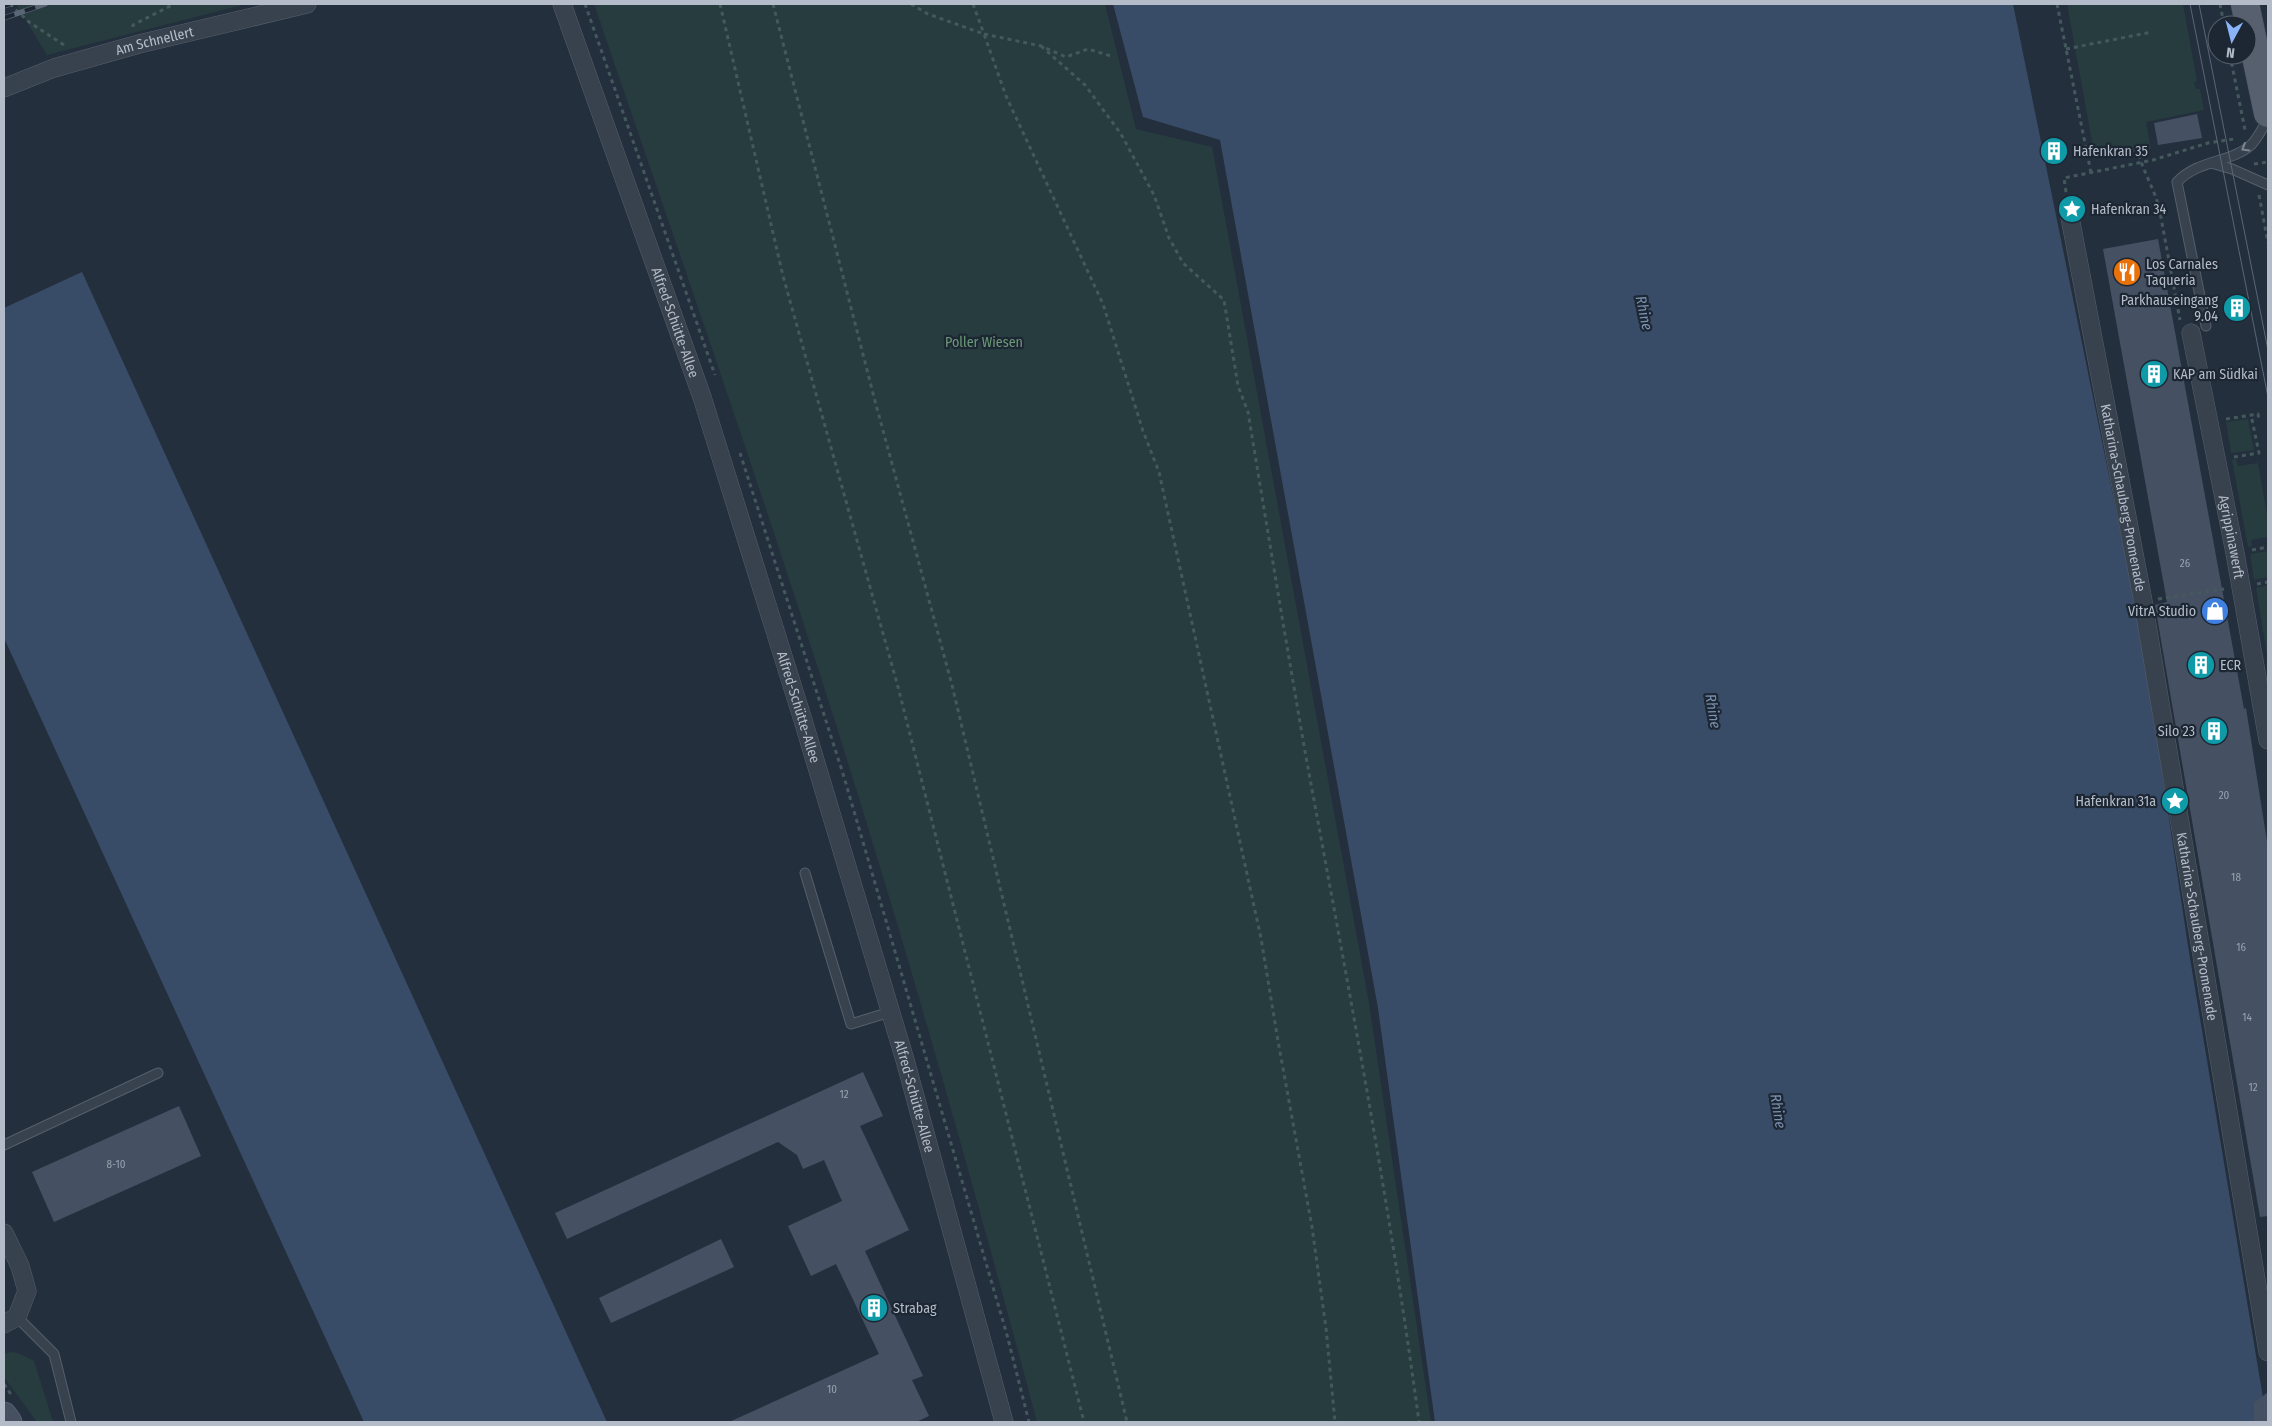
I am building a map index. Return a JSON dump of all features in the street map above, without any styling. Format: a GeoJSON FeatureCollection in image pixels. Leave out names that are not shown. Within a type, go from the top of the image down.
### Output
{"type":"FeatureCollection","features":[{"type":"Feature","properties":{"kind":"main road"},"geometry":{"type":"LineString","coordinates":[[2245,4],[2268,113]]}},
{"type":"Feature","properties":{"kind":"main road"},"geometry":{"type":"LineString","coordinates":[[4,1415],[9,1422]]}},
{"type":"Feature","properties":{"kind":"street","name":"Am Schnellert"},"geometry":{"type":"LineString","coordinates":[[4,88],[27,77],[140,44],[307,4]]}},
{"type":"Feature","properties":{"kind":"street","name":"Alfred-Schütte-Allee"},"geometry":{"type":"LineString","coordinates":[[562,4],[702,397],[805,727],[890,1012],[1004,1422]]}},
{"type":"Feature","properties":{"kind":"street","name":"Katharina-Schauberg-Promenade"},"geometry":{"type":"LineString","coordinates":[[2068,208],[2143,601],[2268,1352]]}},
{"type":"Feature","properties":{"kind":"street","name":"Agrippinawerft"},"geometry":{"type":"LineString","coordinates":[[2198,329],[2208,422],[2241,586],[2268,740]]}},
{"type":"Feature","properties":{"kind":"street"},"geometry":{"type":"LineString","coordinates":[[4,1232],[20,1266],[27,1291],[11,1321]]}},
{"type":"Feature","properties":{"kind":"lane"},"geometry":{"type":"LineString","coordinates":[[2198,329],[2177,182],[2186,172],[2194,167],[2211,163],[2249,147],[2268,119]]}},
{"type":"Feature","properties":{"kind":"lane"},"geometry":{"type":"LineString","coordinates":[[2211,163],[2256,179],[2268,186]]}},
{"type":"Feature","properties":{"kind":"lane"},"geometry":{"type":"LineString","coordinates":[[805,873],[851,1024],[890,1012]]}},
{"type":"Feature","properties":{"kind":"lane"},"geometry":{"type":"LineString","coordinates":[[4,1145],[158,1073]]}},
{"type":"Feature","properties":{"kind":"lane"},"geometry":{"type":"LineString","coordinates":[[11,1321],[54,1354],[71,1422]]}},
{"type":"Feature","properties":{"kind":"path"},"geometry":{"type":"LineString","coordinates":[[10,4],[29,22],[87,59]]}},
{"type":"Feature","properties":{"kind":"path"},"geometry":{"type":"LineString","coordinates":[[140,44],[133,25],[174,4]]}},
{"type":"Feature","properties":{"kind":"path"},"geometry":{"type":"LineString","coordinates":[[720,4],[784,276],[898,687],[1084,1422]]}},
{"type":"Feature","properties":{"kind":"path"},"geometry":{"type":"LineString","coordinates":[[773,4],[875,402],[952,686],[1127,1422]]}},
{"type":"Feature","properties":{"kind":"path"},"geometry":{"type":"LineString","coordinates":[[911,4],[928,14],[984,34],[1041,46],[1066,57],[1088,49],[1114,57]]}},
{"type":"Feature","properties":{"kind":"path"},"geometry":{"type":"LineString","coordinates":[[973,4],[1006,96],[1104,304],[1166,500],[1188,610],[1261,938],[1312,1227],[1326,1328],[1335,1422]]}},
{"type":"Feature","properties":{"kind":"path"},"geometry":{"type":"LineString","coordinates":[[2057,4],[2091,173]]}},
{"type":"Feature","properties":{"kind":"path"},"geometry":{"type":"LineString","coordinates":[[2066,49],[2152,32]]}},
{"type":"Feature","properties":{"kind":"path"},"geometry":{"type":"LineString","coordinates":[[1041,46],[1084,84],[1121,134],[1154,195],[1169,238],[1183,263],[1224,300],[1238,386],[1248,412],[1306,754],[1371,1106],[1401,1292],[1419,1422]]}},
{"type":"Feature","properties":{"kind":"path"},"geometry":{"type":"LineString","coordinates":[[2232,65],[2247,137]]}},
{"type":"Feature","properties":{"kind":"path"},"geometry":{"type":"LineString","coordinates":[[2068,208],[2064,178],[2140,163],[2208,143],[2240,138]]}},
{"type":"Feature","properties":{"kind":"path"},"geometry":{"type":"LineString","coordinates":[[2137,146],[2140,163],[2155,192],[2159,207],[2182,333],[2198,329]]}},
{"type":"Feature","properties":{"kind":"path"},"geometry":{"type":"LineString","coordinates":[[2253,164],[2268,162]]}},
{"type":"Feature","properties":{"kind":"path"},"geometry":{"type":"LineString","coordinates":[[2256,179],[2268,243]]}},
{"type":"Feature","properties":{"kind":"path"},"geometry":{"type":"LineString","coordinates":[[2208,422],[2258,414],[2259,420]]}},
{"type":"Feature","properties":{"kind":"path"},"geometry":{"type":"LineString","coordinates":[[2216,461],[2259,453],[2252,415]]}},
{"type":"Feature","properties":{"kind":"path"},"geometry":{"type":"LineString","coordinates":[[2151,600],[2241,586]]}},
{"type":"Feature","properties":{"kind":"green space"},"geometry":{"type":"Polygon","coordinates":[[[16,4],[246,4],[47,55],[16,4]]]}},
{"type":"Feature","properties":{"kind":"green space","name":"Poller Wiesen"},"geometry":{"type":"Polygon","coordinates":[[[594,4],[1105,4],[1136,129],[1212,147],[1369,1003],[1431,1422],[1037,1422],[931,1040],[846,756],[762,497],[594,4]]]}},
{"type":"Feature","properties":{"kind":"green space"},"geometry":{"type":"Polygon","coordinates":[[[2067,4],[2183,4],[2197,81],[2194,82],[2196,89],[2200,89],[2204,110],[2146,122],[2151,149],[2095,158],[2067,4]]]}},
{"type":"Feature","properties":{"kind":"green space"},"geometry":{"type":"Polygon","coordinates":[[[2248,419],[2254,450],[2231,453],[2226,422],[2248,419]]]}},
{"type":"Feature","properties":{"kind":"green space"},"geometry":{"type":"Polygon","coordinates":[[[2236,459],[2238,466],[2258,463],[2268,521],[2268,537],[2251,540],[2252,546],[2248,547],[2232,460],[2236,459]]]}},
{"type":"Feature","properties":{"kind":"green space"},"geometry":{"type":"Polygon","coordinates":[[[2268,551],[2268,577],[2254,580],[2250,554],[2268,551]]]}},
{"type":"Feature","properties":{"kind":"green space"},"geometry":{"type":"Polygon","coordinates":[[[2268,585],[2268,661],[2256,588],[2268,585]]]}},
{"type":"Feature","properties":{"kind":"green space"},"geometry":{"type":"Polygon","coordinates":[[[18,1353],[34,1361],[53,1422],[37,1422],[4,1377],[4,1354],[18,1353]]]}},
{"type":"Feature","properties":{"kind":"water","name":"Rhine"},"geometry":{"type":"Polygon","coordinates":[[[1113,4],[2013,4],[2142,638],[2188,946],[2267,1422],[1435,1422],[1378,1008],[1220,140],[1143,117],[1113,4]]]}},
{"type":"Feature","properties":{"kind":"water"},"geometry":{"type":"Polygon","coordinates":[[[82,272],[607,1422],[364,1422],[4,638],[4,308],[82,272]]]}},
{"type":"Feature","properties":{"kind":"building"},"geometry":{"type":"Polygon","coordinates":[[[2197,114],[2202,138],[2158,145],[2154,123],[2197,114]]]}},
{"type":"Feature","properties":{"kind":"building"},"geometry":{"type":"Polygon","coordinates":[[[2158,239],[2244,709],[2246,708],[2268,848],[2268,1216],[2260,1217],[2155,605],[2167,602],[2103,249],[2158,239]]]}},
{"type":"Feature","properties":{"kind":"building"},"geometry":{"type":"Polygon","coordinates":[[[863,1072],[883,1116],[860,1126],[909,1230],[865,1251],[923,1376],[912,1380],[929,1416],[916,1422],[729,1422],[879,1354],[836,1264],[811,1276],[788,1226],[842,1201],[824,1160],[803,1169],[797,1155],[778,1142],[567,1239],[555,1213],[863,1072]]]}},
{"type":"Feature","properties":{"kind":"building"},"geometry":{"type":"Polygon","coordinates":[[[179,1106],[201,1156],[54,1222],[32,1172],[179,1106]]]}},
{"type":"Feature","properties":{"kind":"building"},"geometry":{"type":"Polygon","coordinates":[[[721,1239],[734,1267],[611,1323],[599,1298],[721,1239]]]}},
{"type":"Feature","properties":{"kind":"building"},"geometry":{"type":"Polygon","coordinates":[[[2268,1392],[2268,1422],[2254,1422],[2254,1403],[2268,1392]]]}},
{"type":"Feature","properties":{"kind":"tram line"},"geometry":{"type":"LineString","coordinates":[[2190,4],[2268,397]]}},
{"type":"Feature","properties":{"kind":"tram line"},"geometry":{"type":"LineString","coordinates":[[2199,4],[2268,350]]}},
{"type":"Feature","properties":{"kind":"railway"},"geometry":{"type":"LineString","coordinates":[[4,6],[10,4]]}},
{"type":"Feature","properties":{"kind":"railway"},"geometry":{"type":"LineString","coordinates":[[4,18],[45,4]]}},
{"type":"Feature","properties":{"kind":"place","name":"Hafenkran 35"},"geometry":{"type":"Point","coordinates":[2054,151]}},
{"type":"Feature","properties":{"kind":"place","name":"Hafenkran 34"},"geometry":{"type":"Point","coordinates":[2072,209]}},
{"type":"Feature","properties":{"kind":"place","name":"Los Carnales Taqueria"},"geometry":{"type":"Point","coordinates":[2127,272]}},
{"type":"Feature","properties":{"kind":"place","name":"Parkhauseingang 9.04"},"geometry":{"type":"Point","coordinates":[2237,308]}},
{"type":"Feature","properties":{"kind":"place","name":"KAP am Südkai"},"geometry":{"type":"Point","coordinates":[2154,374]}},
{"type":"Feature","properties":{"kind":"place","name":"VitrA Studio"},"geometry":{"type":"Point","coordinates":[2215,611]}},
{"type":"Feature","properties":{"kind":"place","name":"ECR"},"geometry":{"type":"Point","coordinates":[2201,665]}},
{"type":"Feature","properties":{"kind":"place","name":"Silo 23"},"geometry":{"type":"Point","coordinates":[2214,731]}},
{"type":"Feature","properties":{"kind":"place","name":"Hafenkran 31a"},"geometry":{"type":"Point","coordinates":[2175,801]}},
{"type":"Feature","properties":{"kind":"place","name":"Strabag"},"geometry":{"type":"Point","coordinates":[874,1308]}}]}
